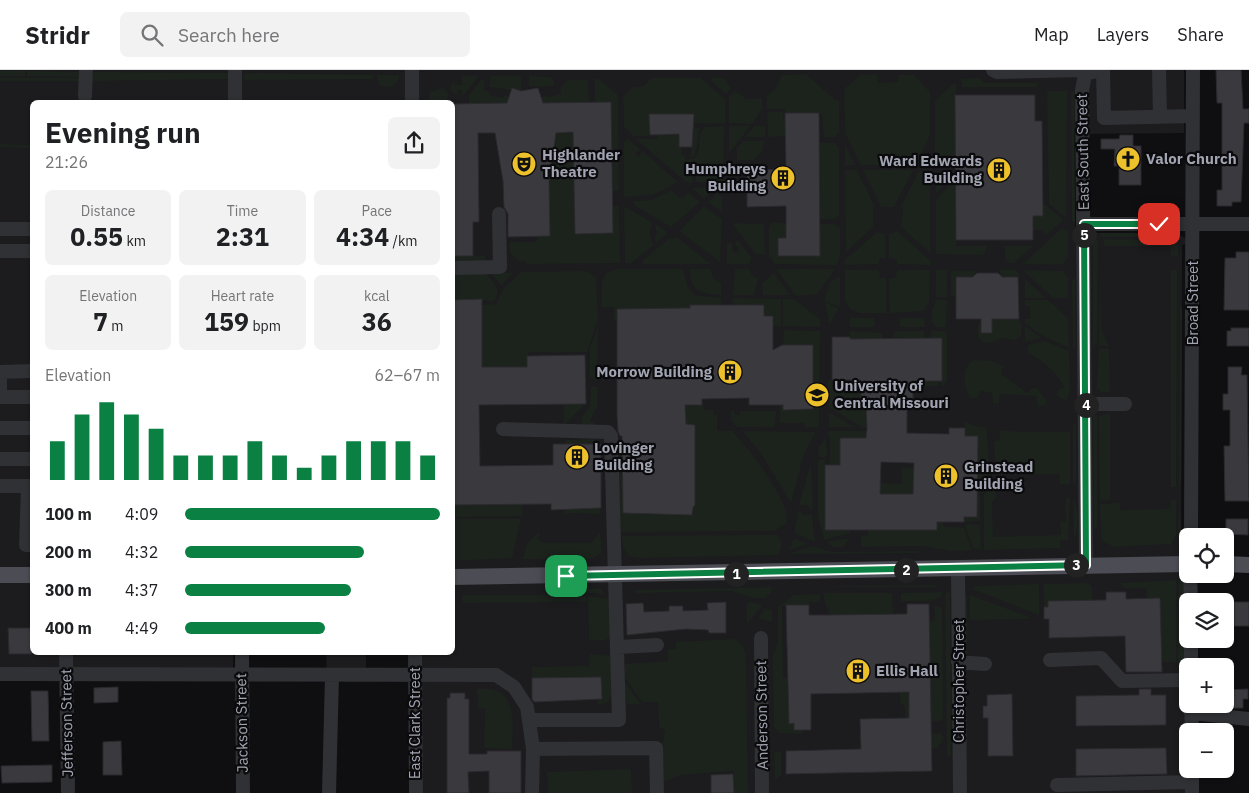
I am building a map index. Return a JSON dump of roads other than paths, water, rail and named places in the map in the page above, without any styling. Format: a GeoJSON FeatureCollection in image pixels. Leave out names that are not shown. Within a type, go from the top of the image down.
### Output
{"type":"FeatureCollection","features":[{"type":"Feature","properties":{"kind":"main road"},"geometry":{"type":"LineString","coordinates":[[455,577],[614,576],[1179,564]]}},
{"type":"Feature","properties":{"kind":"main road"},"geometry":{"type":"LineString","coordinates":[[1234,564],[1249,564]]}},
{"type":"Feature","properties":{"kind":"main road"},"geometry":{"type":"LineString","coordinates":[[0,575],[30,575]]}},
{"type":"Feature","properties":{"kind":"street"},"geometry":{"type":"LineString","coordinates":[[85,96],[86,70]]}},
{"type":"Feature","properties":{"kind":"street"},"geometry":{"type":"LineString","coordinates":[[234,100],[235,70]]}},
{"type":"Feature","properties":{"kind":"street"},"geometry":{"type":"LineString","coordinates":[[412,70],[412,100]]}},
{"type":"Feature","properties":{"kind":"street"},"geometry":{"type":"LineString","coordinates":[[992,70],[1013,72],[1086,70],[1103,72],[1104,118],[1193,116]]}},
{"type":"Feature","properties":{"kind":"street","name":"East South Street"},"geometry":{"type":"LineString","coordinates":[[1086,70],[1082,90],[1086,565]]}},
{"type":"Feature","properties":{"kind":"street"},"geometry":{"type":"LineString","coordinates":[[1159,70],[1160,117]]}},
{"type":"Feature","properties":{"kind":"street","name":"Broad Street"},"geometry":{"type":"LineString","coordinates":[[1191,528],[1194,224],[1193,70]]}},
{"type":"Feature","properties":{"kind":"street"},"geometry":{"type":"LineString","coordinates":[[455,268],[500,267],[499,214]]}},
{"type":"Feature","properties":{"kind":"street"},"geometry":{"type":"LineString","coordinates":[[1084,224],[1249,224]]}},
{"type":"Feature","properties":{"kind":"street"},"geometry":{"type":"LineString","coordinates":[[0,228],[30,229]]}},
{"type":"Feature","properties":{"kind":"street"},"geometry":{"type":"LineString","coordinates":[[0,252],[30,251]]}},
{"type":"Feature","properties":{"kind":"street"},"geometry":{"type":"LineString","coordinates":[[30,371],[0,372],[0,397],[30,397]]}},
{"type":"Feature","properties":{"kind":"street"},"geometry":{"type":"LineString","coordinates":[[1086,404],[1125,404]]}},
{"type":"Feature","properties":{"kind":"street"},"geometry":{"type":"LineString","coordinates":[[0,428],[30,428]]}},
{"type":"Feature","properties":{"kind":"street"},"geometry":{"type":"LineString","coordinates":[[503,429],[609,433],[618,646],[619,720],[530,720]]}},
{"type":"Feature","properties":{"kind":"street"},"geometry":{"type":"LineString","coordinates":[[0,459],[30,459]]}},
{"type":"Feature","properties":{"kind":"street"},"geometry":{"type":"LineString","coordinates":[[0,486],[30,486],[26,545],[30,545]]}},
{"type":"Feature","properties":{"kind":"street","name":"Christopher Street"},"geometry":{"type":"LineString","coordinates":[[958,569],[960,793]]}},
{"type":"Feature","properties":{"kind":"street","name":"Anderson Street"},"geometry":{"type":"LineString","coordinates":[[761,638],[762,793]]}},
{"type":"Feature","properties":{"kind":"street"},"geometry":{"type":"LineString","coordinates":[[618,646],[657,645]]}},
{"type":"Feature","properties":{"kind":"street","name":"Jefferson Street"},"geometry":{"type":"LineString","coordinates":[[66,655],[68,793]]}},
{"type":"Feature","properties":{"kind":"street","name":"Jackson Street"},"geometry":{"type":"LineString","coordinates":[[242,655],[243,793]]}},
{"type":"Feature","properties":{"kind":"street","name":"East Clark Street"},"geometry":{"type":"LineString","coordinates":[[415,655],[416,793]]}},
{"type":"Feature","properties":{"kind":"street"},"geometry":{"type":"LineString","coordinates":[[1050,660],[1101,658],[1122,681],[1179,680]]}},
{"type":"Feature","properties":{"kind":"street"},"geometry":{"type":"LineString","coordinates":[[958,662],[984,664]]}},
{"type":"Feature","properties":{"kind":"street"},"geometry":{"type":"LineString","coordinates":[[0,674],[242,676],[496,675],[514,687],[527,707],[533,749],[532,793]]}},
{"type":"Feature","properties":{"kind":"street"},"geometry":{"type":"LineString","coordinates":[[329,793],[332,676]]}},
{"type":"Feature","properties":{"kind":"street"},"geometry":{"type":"LineString","coordinates":[[1217,713],[1249,719]]}},
{"type":"Feature","properties":{"kind":"street"},"geometry":{"type":"LineString","coordinates":[[533,749],[656,748],[657,793]]}},
{"type":"Feature","properties":{"kind":"street"},"geometry":{"type":"LineString","coordinates":[[1057,785],[1192,781]]}},
{"type":"Feature","properties":{"kind":"place","name":"Valor Church"},"geometry":{"type":"Point","coordinates":[1128,159]}},
{"type":"Feature","properties":{"kind":"place","name":"Highlander Theatre"},"geometry":{"type":"Point","coordinates":[524,164]}},
{"type":"Feature","properties":{"kind":"place","name":"Ward Edwards Building"},"geometry":{"type":"Point","coordinates":[999,170]}},
{"type":"Feature","properties":{"kind":"place","name":"Humphreys Building"},"geometry":{"type":"Point","coordinates":[783,178]}},
{"type":"Feature","properties":{"kind":"place","name":"Morrow Building"},"geometry":{"type":"Point","coordinates":[730,372]}},
{"type":"Feature","properties":{"kind":"place","name":"University of Central Missouri"},"geometry":{"type":"Point","coordinates":[817,395]}},
{"type":"Feature","properties":{"kind":"place","name":"Lovinger Building"},"geometry":{"type":"Point","coordinates":[577,457]}},
{"type":"Feature","properties":{"kind":"place","name":"Grinstead Building"},"geometry":{"type":"Point","coordinates":[946,476]}},
{"type":"Feature","properties":{"kind":"place","name":"Ellis Hall"},"geometry":{"type":"Point","coordinates":[858,671]}}]}
